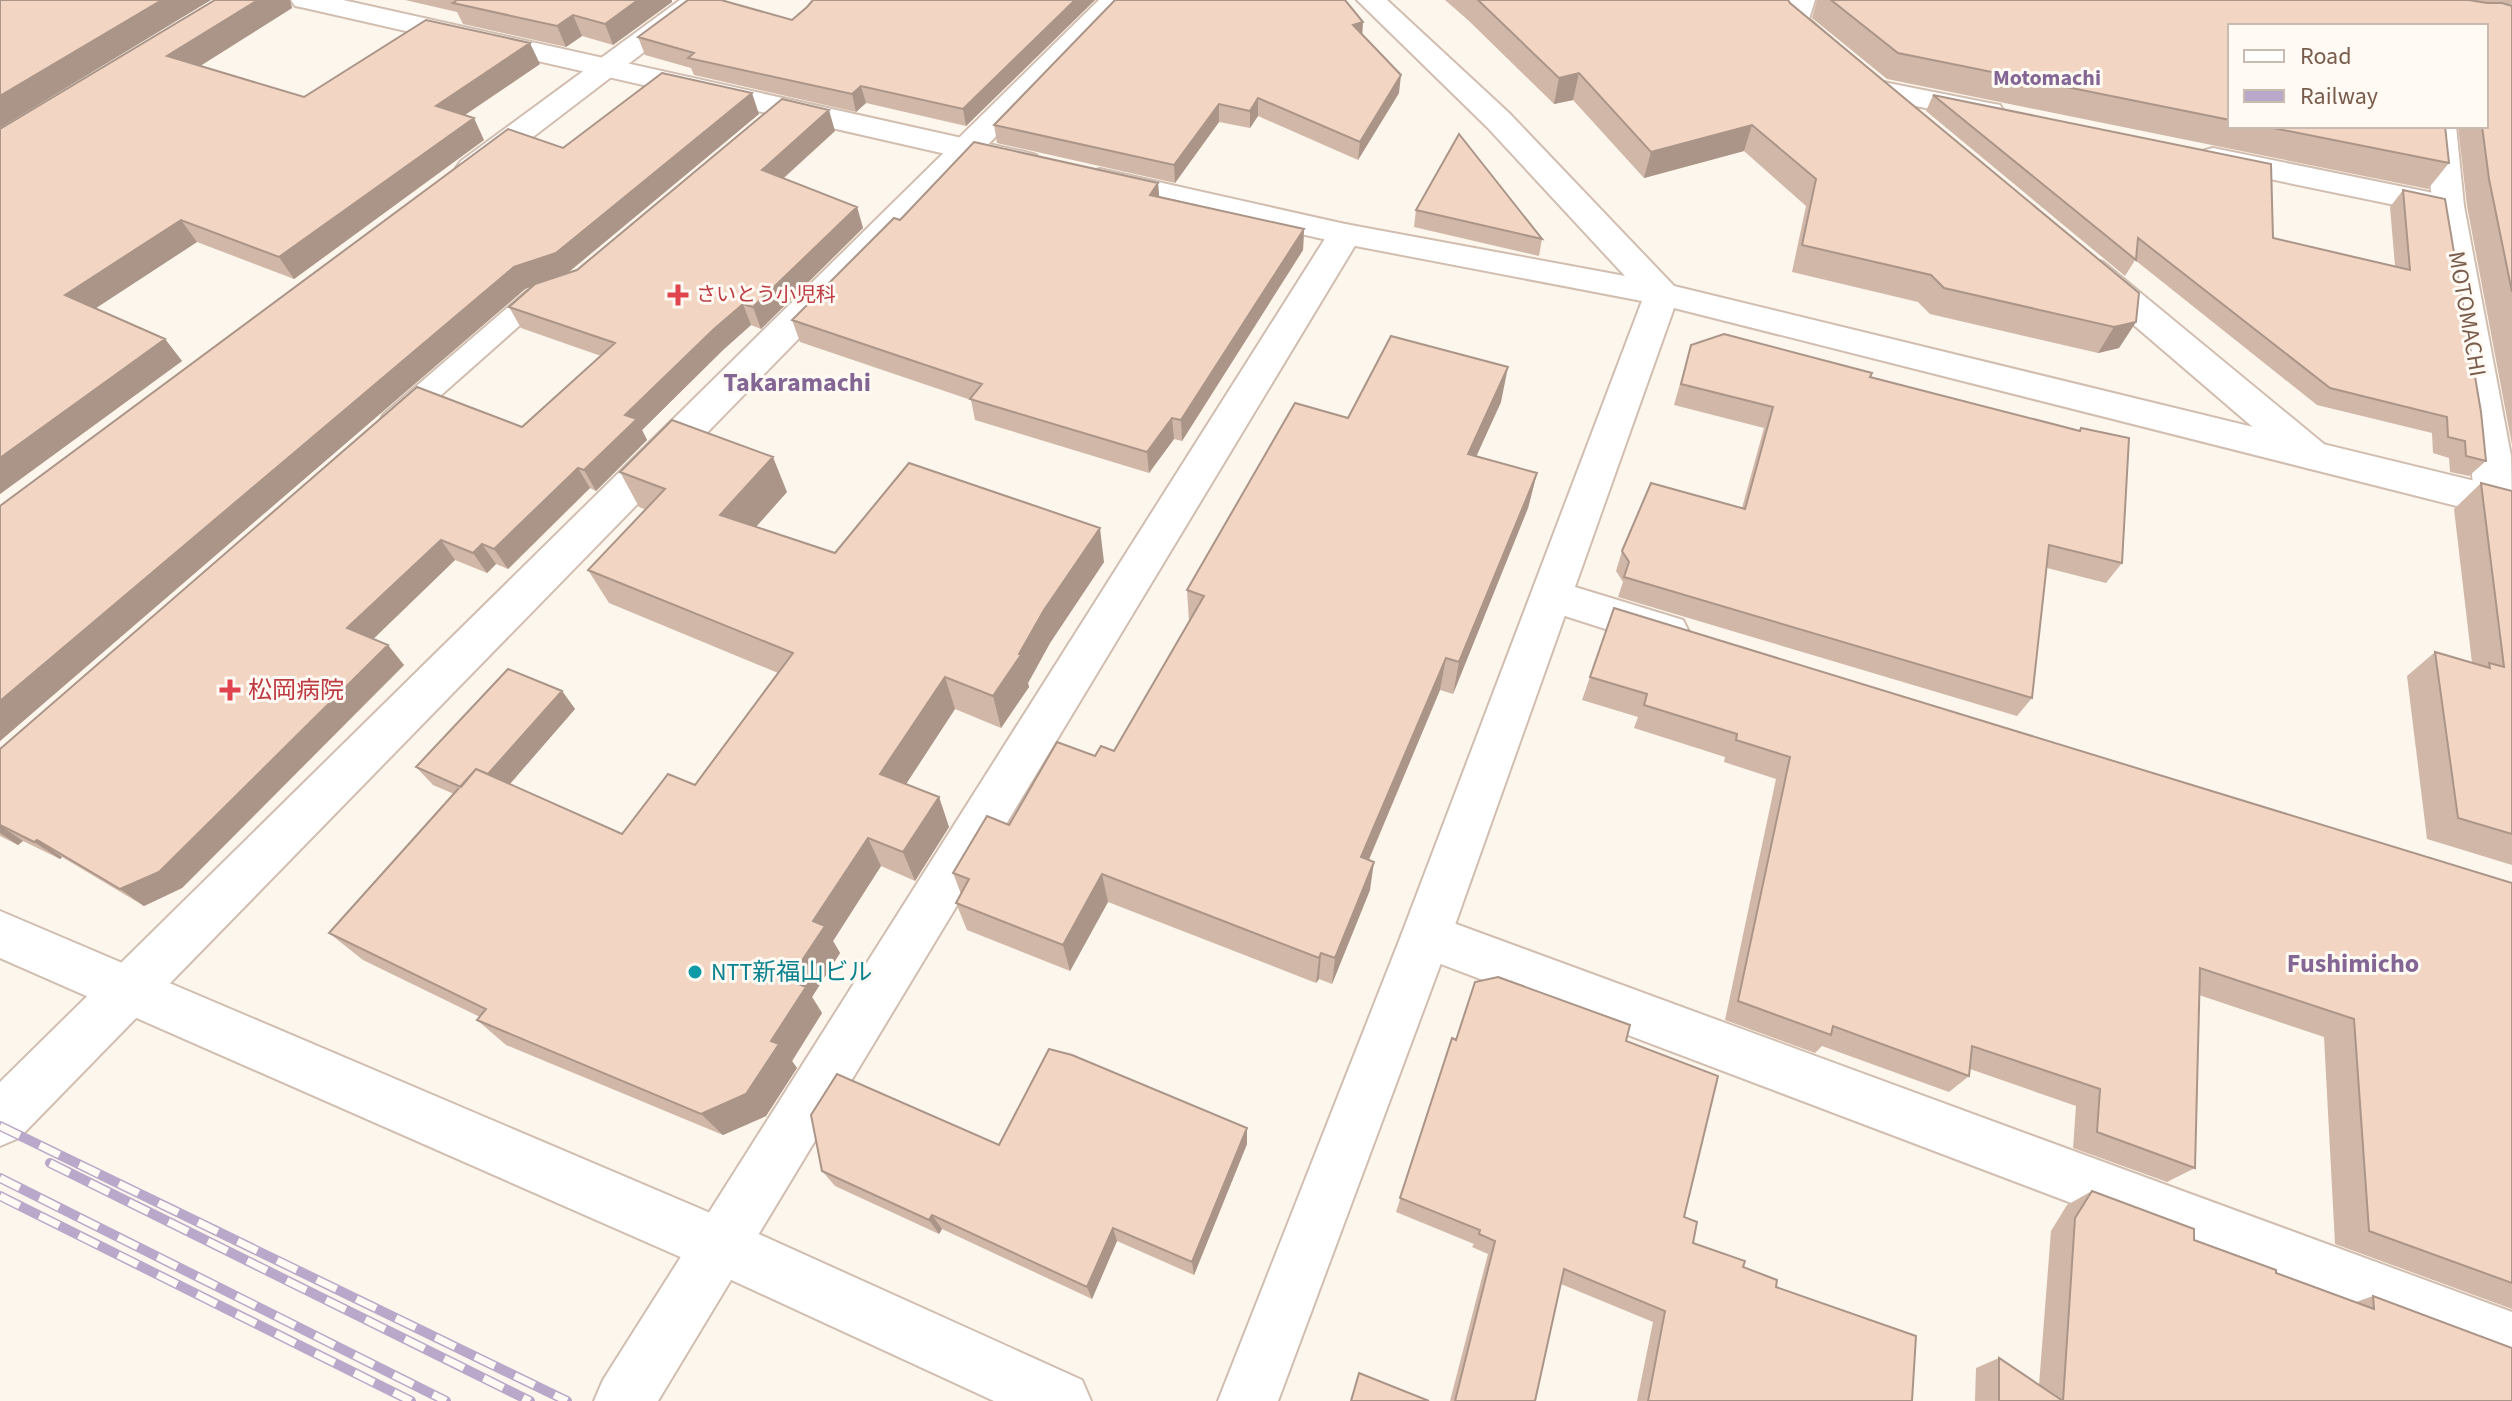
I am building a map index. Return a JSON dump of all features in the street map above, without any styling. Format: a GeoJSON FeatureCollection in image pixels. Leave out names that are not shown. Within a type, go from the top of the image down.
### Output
{"type":"FeatureCollection","features":[{"type":"Feature","properties":{"kind":"street"},"geometry":{"type":"LineString","coordinates":[[305,0],[606,69],[772,119],[966,149],[1345,234],[1662,294],[2504,503]]}},
{"type":"Feature","properties":{"kind":"street"},"geometry":{"type":"LineString","coordinates":[[442,191],[698,0]]}},
{"type":"Feature","properties":{"kind":"street"},"geometry":{"type":"LineString","coordinates":[[0,1119],[1115,0]]}},
{"type":"Feature","properties":{"kind":"street"},"geometry":{"type":"LineString","coordinates":[[1371,0],[1498,120],[1662,294]]}},
{"type":"Feature","properties":{"kind":"street"},"geometry":{"type":"LineString","coordinates":[[1787,7],[1926,130]]}},
{"type":"Feature","properties":{"kind":"street"},"geometry":{"type":"LineString","coordinates":[[1878,90],[2016,118]]}},
{"type":"Feature","properties":{"kind":"street","name":"MOTOMACHI"},"geometry":{"type":"LineString","coordinates":[[2440,128],[2448,206],[2492,456],[2504,503]]}},
{"type":"Feature","properties":{"kind":"street"},"geometry":{"type":"LineString","coordinates":[[2186,152],[2448,206]]}},
{"type":"Feature","properties":{"kind":"street"},"geometry":{"type":"LineString","coordinates":[[624,1401],[1345,234]]}},
{"type":"Feature","properties":{"kind":"street"},"geometry":{"type":"LineString","coordinates":[[2069,251],[2311,455]]}},
{"type":"Feature","properties":{"kind":"street"},"geometry":{"type":"LineString","coordinates":[[1248,1401],[1426,936],[1662,294]]}},
{"type":"Feature","properties":{"kind":"street"},"geometry":{"type":"LineString","coordinates":[[1552,596],[1705,643]]}},
{"type":"Feature","properties":{"kind":"street"},"geometry":{"type":"LineString","coordinates":[[0,934],[721,1246],[1061,1401]]}},
{"type":"Feature","properties":{"kind":"street"},"geometry":{"type":"LineString","coordinates":[[1426,936],[2512,1341]]}},
{"type":"Feature","properties":{"kind":"lane"},"geometry":{"type":"LineString","coordinates":[[370,442],[536,297],[577,283]]}},
{"type":"Feature","properties":{"kind":"building"},"geometry":{"type":"Polygon","coordinates":[[[0,0],[162,0],[0,96],[0,0]]]}},
{"type":"Feature","properties":{"kind":"building"},"geometry":{"type":"Polygon","coordinates":[[[215,0],[258,0],[167,56],[304,97],[426,20],[530,43],[436,106],[474,118],[279,257],[181,220],[65,295],[165,339],[0,458],[0,129],[215,0]]]}},
{"type":"Feature","properties":{"kind":"building"},"geometry":{"type":"Polygon","coordinates":[[[457,0],[638,0],[605,24],[573,15],[557,26],[453,3],[457,0]]]}},
{"type":"Feature","properties":{"kind":"building"},"geometry":{"type":"Polygon","coordinates":[[[688,0],[721,0],[792,20],[813,0],[1075,0],[963,109],[861,86],[852,94],[688,58],[694,53],[638,37],[688,0]]]}},
{"type":"Feature","properties":{"kind":"building"},"geometry":{"type":"Polygon","coordinates":[[[1115,0],[1345,0],[1363,22],[1353,25],[1401,75],[1360,142],[1258,98],[1250,111],[1219,104],[1174,165],[994,125],[1115,0]]]}},
{"type":"Feature","properties":{"kind":"building"},"geometry":{"type":"Polygon","coordinates":[[[1478,0],[1788,0],[2139,293],[2136,322],[2114,327],[1944,288],[1931,275],[1802,245],[1816,179],[1752,125],[1651,152],[1579,73],[1559,78],[1478,0]]]}},
{"type":"Feature","properties":{"kind":"building"},"geometry":{"type":"Polygon","coordinates":[[[1831,0],[2469,0],[2512,6],[2512,292],[2489,179],[2482,128],[2488,128],[2488,24],[2228,24],[2228,120],[1898,53],[1831,0]]]}},
{"type":"Feature","properties":{"kind":"building"},"geometry":{"type":"Polygon","coordinates":[[[662,73],[752,93],[556,253],[514,267],[0,701],[0,506],[508,129],[563,148],[662,73]]]}},
{"type":"Feature","properties":{"kind":"building"},"geometry":{"type":"Polygon","coordinates":[[[1933,95],[2271,164],[2273,238],[2410,270],[2403,190],[2445,199],[2481,412],[2486,461],[2466,456],[2465,441],[2448,437],[2447,417],[2330,388],[2138,238],[2136,260],[1933,95]]]}},
{"type":"Feature","properties":{"kind":"building"},"geometry":{"type":"Polygon","coordinates":[[[782,99],[829,110],[762,170],[857,207],[753,307],[743,304],[714,329],[625,415],[637,419],[584,470],[578,468],[494,549],[482,544],[473,553],[441,540],[347,628],[388,645],[159,872],[120,889],[37,840],[34,842],[0,825],[0,749],[417,387],[522,427],[615,343],[509,307],[535,284],[577,270],[782,99]]]}},
{"type":"Feature","properties":{"kind":"building"},"geometry":{"type":"Polygon","coordinates":[[[2273,128],[2445,128],[2449,163],[2273,128]]]}},
{"type":"Feature","properties":{"kind":"building"},"geometry":{"type":"Polygon","coordinates":[[[1459,134],[1542,239],[1416,210],[1459,134]]]}},
{"type":"Feature","properties":{"kind":"building"},"geometry":{"type":"Polygon","coordinates":[[[974,142],[1158,183],[1150,195],[1304,229],[1181,420],[1172,418],[1147,452],[970,399],[982,384],[792,320],[894,218],[900,220],[974,142]]]}},
{"type":"Feature","properties":{"kind":"building"},"geometry":{"type":"Polygon","coordinates":[[[1724,334],[1872,373],[1870,377],[2080,431],[2081,428],[2129,438],[2122,563],[2049,545],[2032,698],[1624,577],[1629,562],[1622,551],[1651,483],[1745,509],[1773,407],[1681,384],[1691,345],[1724,334]]]}},
{"type":"Feature","properties":{"kind":"building"},"geometry":{"type":"Polygon","coordinates":[[[1391,336],[1508,367],[1468,454],[1537,473],[1459,662],[1446,658],[1361,857],[1374,862],[1335,958],[1321,953],[1319,958],[1102,874],[1063,945],[956,903],[969,879],[953,873],[987,816],[1009,825],[1057,742],[1095,756],[1101,746],[1114,751],[1204,596],[1187,590],[1295,403],[1348,418],[1391,336]]]}},
{"type":"Feature","properties":{"kind":"building"},"geometry":{"type":"Polygon","coordinates":[[[672,420],[773,457],[720,515],[835,553],[909,463],[1100,528],[1044,610],[1021,655],[993,696],[945,677],[880,774],[939,797],[903,852],[868,838],[813,921],[825,926],[789,980],[806,987],[771,1041],[779,1044],[746,1094],[701,1114],[477,1020],[486,1009],[329,933],[476,769],[622,834],[668,774],[695,785],[793,653],[588,570],[665,489],[620,472],[672,420]]]}},
{"type":"Feature","properties":{"kind":"building"},"geometry":{"type":"Polygon","coordinates":[[[2481,483],[2512,491],[2512,834],[2458,818],[2435,652],[2490,668],[2489,663],[2504,667],[2481,483]]]}},
{"type":"Feature","properties":{"kind":"building"},"geometry":{"type":"Polygon","coordinates":[[[1614,608],[2512,883],[2512,1283],[2369,1231],[2354,1019],[2200,968],[2195,1168],[2097,1132],[2100,1089],[1972,1046],[1969,1076],[1833,1026],[1831,1035],[1738,1001],[1790,757],[1736,740],[1737,734],[1644,705],[1647,694],[1590,677],[1614,608]]]}},
{"type":"Feature","properties":{"kind":"building"},"geometry":{"type":"Polygon","coordinates":[[[508,669],[562,691],[488,774],[476,769],[461,787],[416,767],[508,669]]]}},
{"type":"Feature","properties":{"kind":"building"},"geometry":{"type":"Polygon","coordinates":[[[1498,977],[1630,1025],[1626,1041],[1718,1076],[1684,1217],[1697,1222],[1693,1243],[1745,1261],[1743,1267],[1777,1280],[1776,1287],[1916,1336],[1912,1401],[1648,1401],[1665,1311],[1564,1269],[1535,1401],[1455,1401],[1495,1241],[1479,1234],[1480,1230],[1400,1198],[1452,1038],[1456,1040],[1475,982],[1498,977]]]}},
{"type":"Feature","properties":{"kind":"building"},"geometry":{"type":"Polygon","coordinates":[[[1049,1049],[1072,1055],[1247,1128],[1192,1262],[1113,1228],[1087,1287],[932,1215],[929,1220],[822,1171],[811,1115],[837,1074],[999,1145],[1049,1049]]]}},
{"type":"Feature","properties":{"kind":"building"},"geometry":{"type":"Polygon","coordinates":[[[2092,1191],[2194,1229],[2194,1240],[2276,1270],[2276,1273],[2374,1309],[2373,1296],[2512,1348],[2512,1401],[2063,1401],[2075,1218],[2092,1191]]]}},
{"type":"Feature","properties":{"kind":"building"},"geometry":{"type":"Polygon","coordinates":[[[1999,1358],[2063,1401],[1999,1401],[1999,1358]]]}},
{"type":"Feature","properties":{"kind":"building"},"geometry":{"type":"Polygon","coordinates":[[[1359,1373],[1429,1401],[1351,1401],[1359,1373]]]}},
{"type":"Feature","properties":{"kind":"railway"},"geometry":{"type":"LineString","coordinates":[[0,1126],[567,1401]]}},
{"type":"Feature","properties":{"kind":"railway"},"geometry":{"type":"LineString","coordinates":[[50,1163],[530,1401]]}},
{"type":"Feature","properties":{"kind":"railway"},"geometry":{"type":"LineString","coordinates":[[0,1178],[446,1401]]}},
{"type":"Feature","properties":{"kind":"railway"},"geometry":{"type":"LineString","coordinates":[[0,1196],[411,1401]]}},
{"type":"Feature","properties":{"kind":"place","name":"さいとう小児科"},"geometry":{"type":"Point","coordinates":[678,295]}},
{"type":"Feature","properties":{"kind":"place","name":"松岡病院"},"geometry":{"type":"Point","coordinates":[230,690]}},
{"type":"Feature","properties":{"kind":"place","name":"NTT新福山ビル"},"geometry":{"type":"Point","coordinates":[695,972]}},
{"type":"Feature","properties":{"kind":"district","name":"Motomachi"},"geometry":{"type":"Point","coordinates":[2047,78]}},
{"type":"Feature","properties":{"kind":"district","name":"Takaramachi"},"geometry":{"type":"Point","coordinates":[797,382]}},
{"type":"Feature","properties":{"kind":"district","name":"Fushimicho"},"geometry":{"type":"Point","coordinates":[2353,963]}}]}
